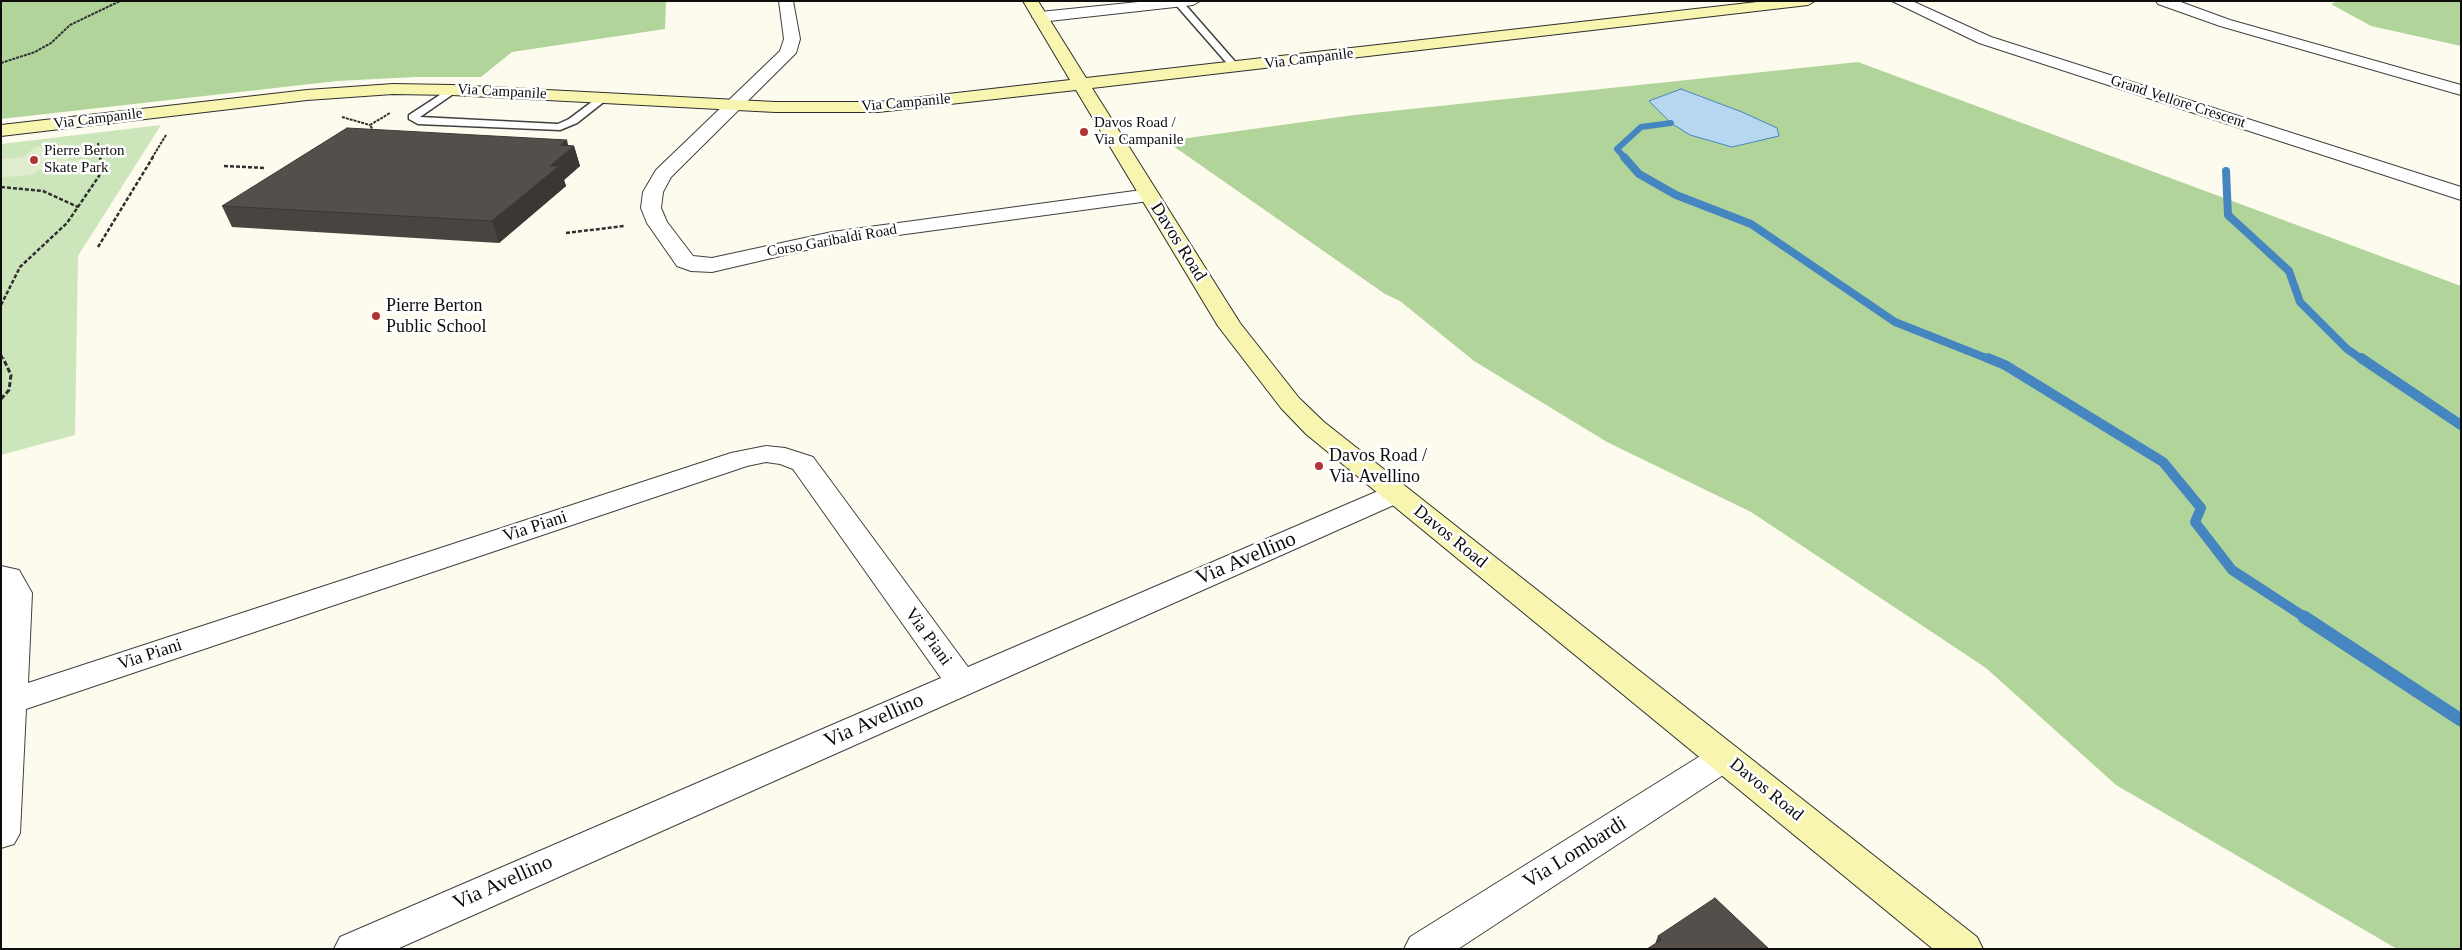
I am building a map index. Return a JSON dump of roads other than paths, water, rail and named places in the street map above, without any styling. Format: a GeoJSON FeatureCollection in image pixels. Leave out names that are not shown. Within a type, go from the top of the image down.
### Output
{"type":"FeatureCollection","features":[{"type":"Feature","properties":{"kind":"street","name":"Corso Garibaldi Road"},"geometry":{"type":"LineString","coordinates":[[786,1],[792,46],[781,62],[663,174],[654,192],[651,208],[657,223],[685,261],[691,264],[712,265],[832,238],[1149,195]]}},
{"type":"Feature","properties":{"kind":"street","name":"Davos Road"},"geometry":{"type":"LineString","coordinates":[[1030,1],[1230,326],[1270,381],[1315,428],[1963,949]]}},
{"type":"Feature","properties":{"kind":"street","name":"Via Campanile"},"geometry":{"type":"LineString","coordinates":[[1,131],[307,95],[385,90],[452,90],[826,108],[878,106],[1082,85],[1808,1]]}},
{"type":"Feature","properties":{"kind":"street","name":"Grand Vellore Crescent"},"geometry":{"type":"LineString","coordinates":[[1899,1],[1985,40],[2461,194]]}},
{"type":"Feature","properties":{"kind":"street"},"geometry":{"type":"LineString","coordinates":[[2163,1],[2234,26],[2461,90]]}},
{"type":"Feature","properties":{"kind":"street"},"geometry":{"type":"LineString","coordinates":[[1040,17],[1186,2]]}},
{"type":"Feature","properties":{"kind":"street","name":"Via Piani"},"geometry":{"type":"LineString","coordinates":[[11,701],[674,481],[740,460],[766,454],[785,456],[803,463],[962,683]]}},
{"type":"Feature","properties":{"kind":"street","name":"Via Avellino"},"geometry":{"type":"LineString","coordinates":[[354,949],[1395,494]]}},
{"type":"Feature","properties":{"kind":"street"},"geometry":{"type":"LineString","coordinates":[[1,576],[8,577],[17,593],[1,833]]}},
{"type":"Feature","properties":{"kind":"street","name":"Via Lombardi"},"geometry":{"type":"LineString","coordinates":[[1424,949],[1725,757]]}},
{"type":"Feature","properties":{"kind":"lane"},"geometry":{"type":"LineString","coordinates":[[1186,2],[1235,67]]}},
{"type":"Feature","properties":{"kind":"lane"},"geometry":{"type":"LineString","coordinates":[[452,90],[413,117],[418,121],[543,128],[560,127],[573,121],[605,97]]}},
{"type":"Feature","properties":{"kind":"water"},"geometry":{"type":"Polygon","coordinates":[[[1681,89],[1742,112],[1777,128],[1779,136],[1732,147],[1690,135],[1671,123],[1649,101],[1681,89]]]}},
{"type":"Feature","properties":{"kind":"waterway"},"geometry":{"type":"LineString","coordinates":[[1625,158],[1617,149],[1641,127],[1671,123]]}},
{"type":"Feature","properties":{"kind":"waterway"},"geometry":{"type":"LineString","coordinates":[[1624,157],[1639,174],[1676,195],[1751,224],[1895,322],[1991,360]]}},
{"type":"Feature","properties":{"kind":"waterway"},"geometry":{"type":"LineString","coordinates":[[2226,171],[2228,215],[2289,271],[2300,302],[2347,349],[2363,360]]}},
{"type":"Feature","properties":{"kind":"waterway"},"geometry":{"type":"LineString","coordinates":[[1988,358],[2005,365],[2163,462],[2201,508],[2195,522],[2232,570],[2306,618]]}},
{"type":"Feature","properties":{"kind":"waterway"},"geometry":{"type":"LineString","coordinates":[[2361,358],[2461,425]]}},
{"type":"Feature","properties":{"kind":"waterway"},"geometry":{"type":"LineString","coordinates":[[2304,617],[2461,720]]}},
{"type":"Feature","properties":{"kind":"place","name":"Davos Road / Via Campanile"},"geometry":{"type":"Point","coordinates":[1084,132]}},
{"type":"Feature","properties":{"kind":"place","name":"Pierre Berton Skate Park"},"geometry":{"type":"Point","coordinates":[34,160]}},
{"type":"Feature","properties":{"kind":"place","name":"Pierre Berton Public School"},"geometry":{"type":"Point","coordinates":[376,316]}},
{"type":"Feature","properties":{"kind":"place","name":"Davos Road / Via Avellino"},"geometry":{"type":"Point","coordinates":[1319,466]}}]}
